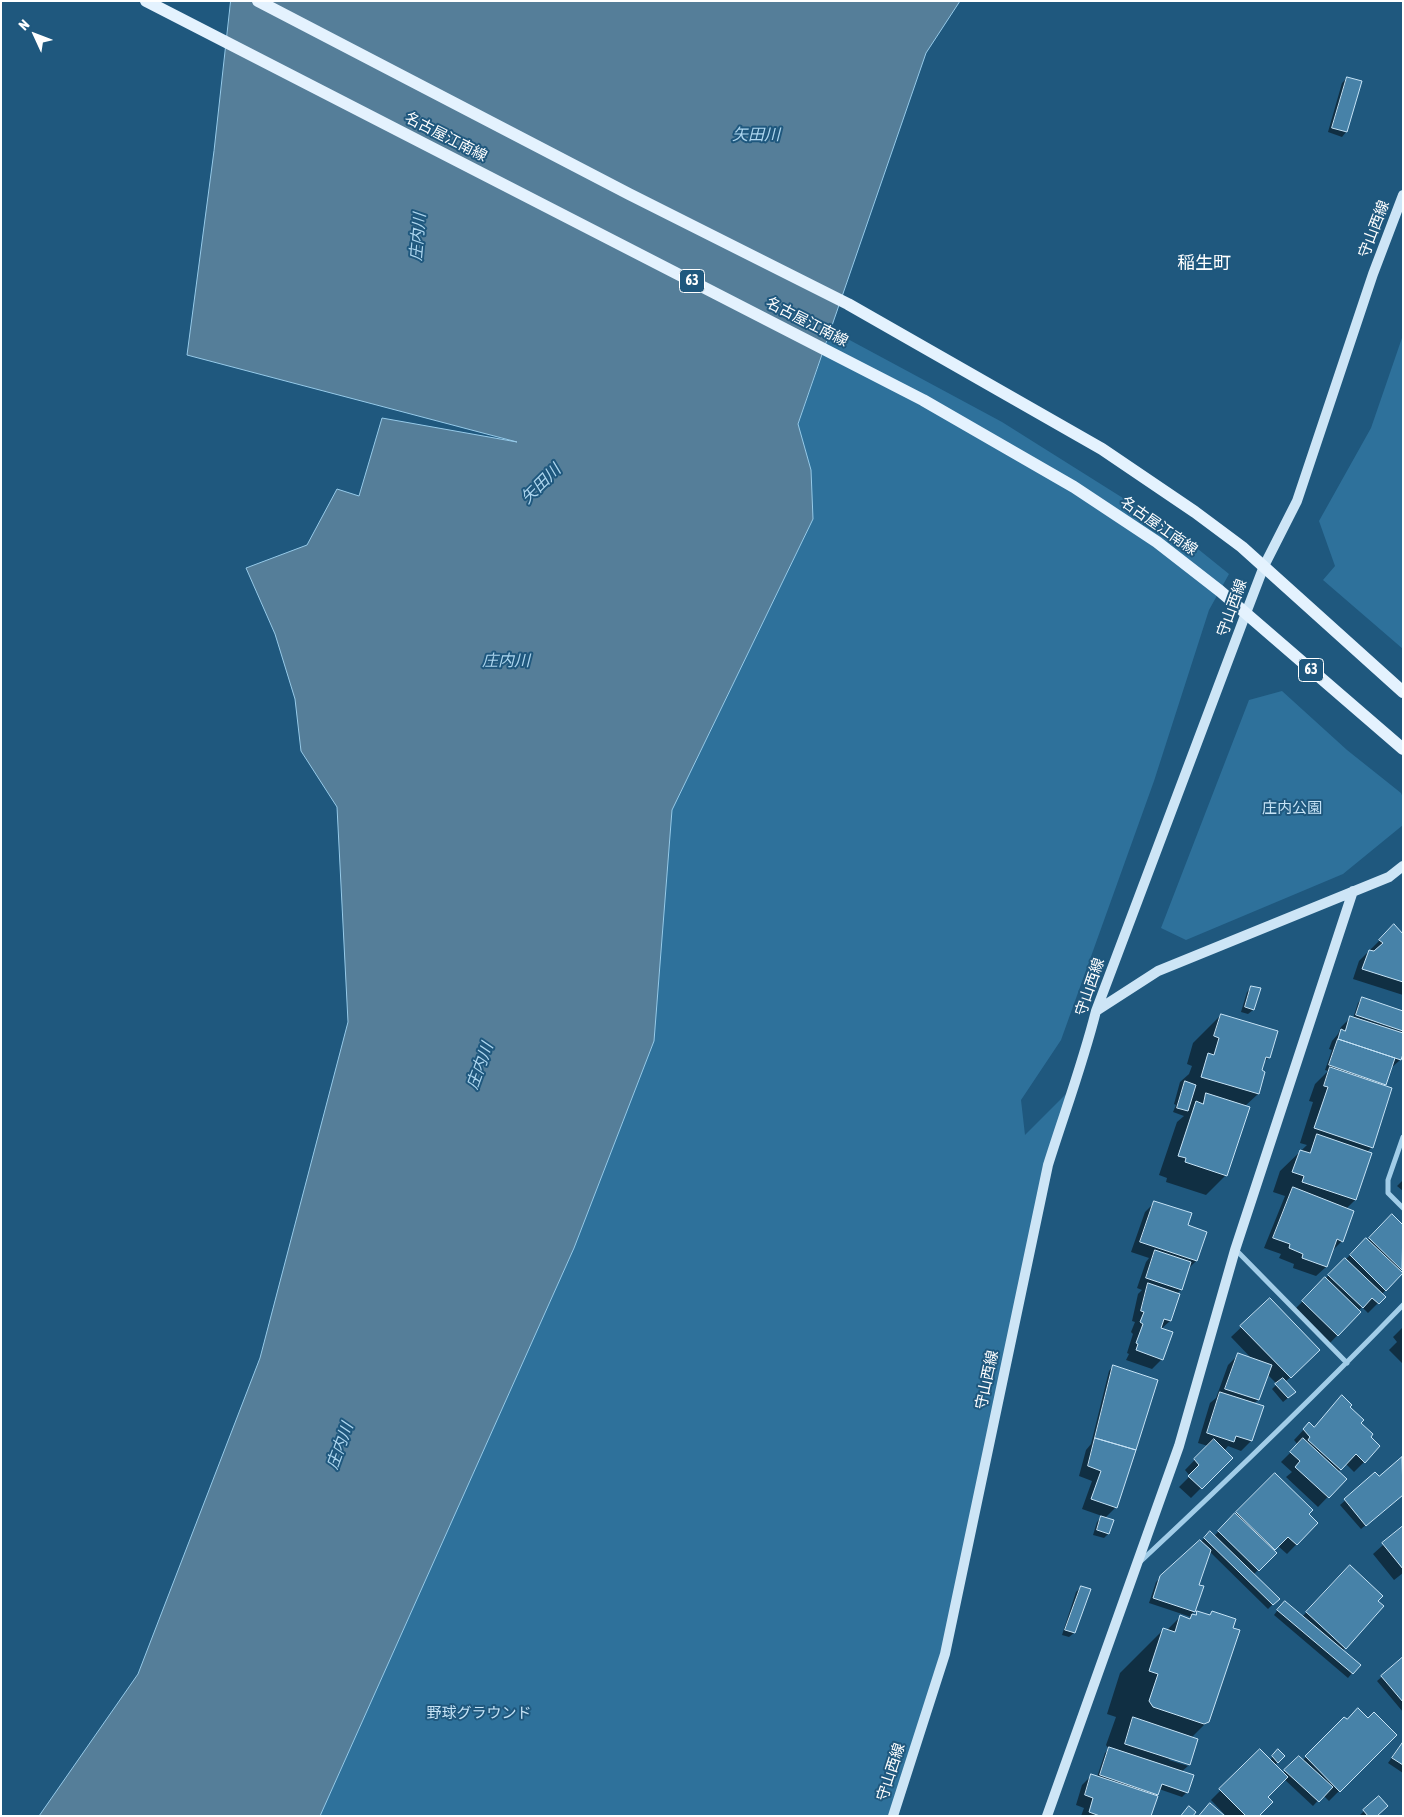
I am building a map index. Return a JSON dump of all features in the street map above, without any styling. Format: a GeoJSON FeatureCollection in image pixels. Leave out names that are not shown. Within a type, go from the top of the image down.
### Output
{"type":"FeatureCollection","features":[{"type":"Feature","properties":{"kind":"main road","name":"名古屋江南線"},"geometry":{"type":"LineString","coordinates":[[146,1],[923,400],[1074,487],[1157,542],[1220,591],[1403,749]]}},
{"type":"Feature","properties":{"kind":"main road","name":"名古屋江南線"},"geometry":{"type":"LineString","coordinates":[[258,1],[620,189],[848,304],[1102,449],[1195,512],[1242,547],[1403,692]]}},
{"type":"Feature","properties":{"kind":"main road","name":"守山西線"},"geometry":{"type":"LineString","coordinates":[[893,1816],[945,1654],[1048,1165],[1088,1041],[1096,1010],[1264,566],[1297,501],[1373,274],[1403,195]]}},
{"type":"Feature","properties":{"kind":"main road"},"geometry":{"type":"LineString","coordinates":[[1096,1010],[1158,971],[1389,877],[1403,866]]}},
{"type":"Feature","properties":{"kind":"main road"},"geometry":{"type":"LineString","coordinates":[[1048,1816],[1179,1446],[1235,1250],[1353,891]]}},
{"type":"Feature","properties":{"kind":"street"},"geometry":{"type":"LineString","coordinates":[[1403,1137],[1388,1180],[1388,1194],[1403,1208]]}},
{"type":"Feature","properties":{"kind":"street"},"geometry":{"type":"LineString","coordinates":[[1235,1250],[1347,1363]]}},
{"type":"Feature","properties":{"kind":"street"},"geometry":{"type":"LineString","coordinates":[[1136,1566],[1249,1460],[1403,1305]]}},
{"type":"Feature","properties":{"kind":"green space","name":"野球グラウンド"},"geometry":{"type":"Polygon","coordinates":[[[831,330],[1002,422],[1177,532],[1229,574],[1209,610],[1154,781],[1061,1040],[1021,1100],[1025,1135],[1072,1088],[1048,1165],[945,1654],[893,1816],[320,1816],[574,1248],[654,1041],[672,810],[813,519],[811,470],[798,425],[831,330]]]}},
{"type":"Feature","properties":{"kind":"green space"},"geometry":{"type":"Polygon","coordinates":[[[1403,335],[1403,649],[1323,580],[1335,566],[1319,521],[1371,428],[1403,335]]]}},
{"type":"Feature","properties":{"kind":"green space","name":"庄内公園"},"geometry":{"type":"Polygon","coordinates":[[[1282,691],[1347,750],[1401,793],[1403,798],[1403,825],[1343,874],[1186,940],[1161,928],[1249,700],[1282,691]]]}},
{"type":"Feature","properties":{"kind":"water","name":"庄内川"},"geometry":{"type":"Polygon","coordinates":[[[231,1],[960,1],[926,53],[798,424],[811,470],[813,519],[672,810],[654,1041],[574,1248],[320,1816],[39,1816],[138,1674],[260,1358],[348,1022],[337,807],[301,751],[295,699],[275,634],[246,568],[307,545],[337,489],[359,496],[382,418],[517,442],[187,355],[214,151],[231,1]]]}},
{"type":"Feature","properties":{"kind":"building"},"geometry":{"type":"Polygon","coordinates":[[[1347,77],[1362,81],[1347,132],[1332,128],[1347,77]]]}},
{"type":"Feature","properties":{"kind":"building"},"geometry":{"type":"Polygon","coordinates":[[[1394,924],[1403,934],[1403,982],[1362,969],[1369,950],[1374,951],[1383,943],[1379,940],[1394,924]]]}},
{"type":"Feature","properties":{"kind":"building"},"geometry":{"type":"Polygon","coordinates":[[[1251,986],[1261,988],[1254,1010],[1245,1007],[1251,986]]]}},
{"type":"Feature","properties":{"kind":"building"},"geometry":{"type":"Polygon","coordinates":[[[1362,997],[1403,1011],[1403,1031],[1356,1015],[1362,997]]]}},
{"type":"Feature","properties":{"kind":"building"},"geometry":{"type":"Polygon","coordinates":[[[1221,1014],[1278,1031],[1270,1058],[1266,1057],[1262,1070],[1265,1072],[1259,1094],[1201,1077],[1208,1053],[1214,1055],[1219,1038],[1214,1036],[1221,1014]]]}},
{"type":"Feature","properties":{"kind":"building"},"geometry":{"type":"Polygon","coordinates":[[[1350,1016],[1403,1033],[1403,1054],[1401,1060],[1338,1039],[1341,1029],[1345,1031],[1350,1016]]]}},
{"type":"Feature","properties":{"kind":"building"},"geometry":{"type":"Polygon","coordinates":[[[1338,1039],[1395,1058],[1386,1085],[1329,1065],[1338,1039]]]}},
{"type":"Feature","properties":{"kind":"building"},"geometry":{"type":"Polygon","coordinates":[[[1330,1067],[1392,1088],[1373,1148],[1314,1128],[1328,1087],[1324,1086],[1330,1067]]]}},
{"type":"Feature","properties":{"kind":"building"},"geometry":{"type":"Polygon","coordinates":[[[1185,1081],[1196,1085],[1188,1111],[1177,1108],[1185,1081]]]}},
{"type":"Feature","properties":{"kind":"building"},"geometry":{"type":"Polygon","coordinates":[[[1206,1093],[1250,1107],[1227,1176],[1185,1162],[1186,1158],[1178,1156],[1196,1101],[1203,1104],[1206,1093]]]}},
{"type":"Feature","properties":{"kind":"building"},"geometry":{"type":"Polygon","coordinates":[[[1317,1134],[1372,1153],[1356,1200],[1302,1182],[1304,1176],[1292,1172],[1300,1150],[1310,1153],[1317,1134]]]}},
{"type":"Feature","properties":{"kind":"building"},"geometry":{"type":"Polygon","coordinates":[[[1293,1187],[1354,1211],[1343,1242],[1337,1239],[1327,1267],[1302,1258],[1303,1254],[1289,1248],[1290,1244],[1273,1238],[1293,1187]]]}},
{"type":"Feature","properties":{"kind":"building"},"geometry":{"type":"Polygon","coordinates":[[[1154,1201],[1192,1213],[1188,1225],[1207,1232],[1197,1261],[1140,1242],[1154,1201]]]}},
{"type":"Feature","properties":{"kind":"building"},"geometry":{"type":"Polygon","coordinates":[[[1392,1214],[1403,1225],[1402,1270],[1369,1238],[1392,1214]]]}},
{"type":"Feature","properties":{"kind":"building"},"geometry":{"type":"Polygon","coordinates":[[[1366,1238],[1403,1273],[1386,1291],[1350,1255],[1366,1238]]]}},
{"type":"Feature","properties":{"kind":"building"},"geometry":{"type":"Polygon","coordinates":[[[1155,1250],[1191,1262],[1182,1290],[1146,1278],[1155,1250]]]}},
{"type":"Feature","properties":{"kind":"building"},"geometry":{"type":"Polygon","coordinates":[[[1345,1258],[1386,1297],[1379,1304],[1372,1298],[1363,1308],[1328,1275],[1345,1258]]]}},
{"type":"Feature","properties":{"kind":"building"},"geometry":{"type":"Polygon","coordinates":[[[1325,1277],[1361,1312],[1338,1336],[1302,1301],[1325,1277]]]}},
{"type":"Feature","properties":{"kind":"building"},"geometry":{"type":"Polygon","coordinates":[[[1148,1283],[1180,1294],[1171,1321],[1164,1319],[1161,1328],[1173,1332],[1163,1360],[1136,1350],[1138,1344],[1136,1343],[1143,1324],[1140,1322],[1144,1312],[1141,1311],[1148,1283]]]}},
{"type":"Feature","properties":{"kind":"building"},"geometry":{"type":"Polygon","coordinates":[[[1270,1298],[1320,1350],[1291,1378],[1240,1326],[1270,1298]]]}},
{"type":"Feature","properties":{"kind":"building"},"geometry":{"type":"Polygon","coordinates":[[[1238,1353],[1272,1365],[1259,1400],[1225,1389],[1238,1353]]]}},
{"type":"Feature","properties":{"kind":"building"},"geometry":{"type":"Polygon","coordinates":[[[1113,1365],[1158,1380],[1136,1450],[1095,1438],[1113,1365]]]}},
{"type":"Feature","properties":{"kind":"building"},"geometry":{"type":"Polygon","coordinates":[[[1283,1378],[1296,1392],[1288,1398],[1275,1384],[1283,1378]]]}},
{"type":"Feature","properties":{"kind":"building"},"geometry":{"type":"Polygon","coordinates":[[[1220,1392],[1264,1406],[1252,1441],[1236,1436],[1234,1442],[1207,1433],[1220,1392]]]}},
{"type":"Feature","properties":{"kind":"building"},"geometry":{"type":"Polygon","coordinates":[[[1342,1395],[1352,1405],[1350,1407],[1364,1420],[1361,1423],[1373,1434],[1371,1437],[1380,1446],[1365,1463],[1356,1454],[1341,1470],[1308,1440],[1310,1437],[1303,1429],[1309,1422],[1314,1427],[1342,1395]]]}},
{"type":"Feature","properties":{"kind":"building"},"geometry":{"type":"Polygon","coordinates":[[[1095,1438],[1136,1450],[1117,1508],[1091,1499],[1101,1471],[1088,1466],[1095,1438]]]}},
{"type":"Feature","properties":{"kind":"building"},"geometry":{"type":"Polygon","coordinates":[[[1303,1438],[1347,1479],[1329,1498],[1295,1467],[1300,1461],[1290,1452],[1303,1438]]]}},
{"type":"Feature","properties":{"kind":"building"},"geometry":{"type":"Polygon","coordinates":[[[1214,1439],[1233,1458],[1202,1489],[1188,1476],[1199,1465],[1194,1459],[1214,1439]]]}},
{"type":"Feature","properties":{"kind":"building"},"geometry":{"type":"Polygon","coordinates":[[[1402,1457],[1403,1495],[1366,1526],[1344,1499],[1375,1472],[1379,1476],[1402,1457]]]}},
{"type":"Feature","properties":{"kind":"building"},"geometry":{"type":"Polygon","coordinates":[[[1275,1473],[1313,1510],[1309,1514],[1318,1523],[1297,1545],[1288,1537],[1275,1550],[1236,1512],[1275,1473]]]}},
{"type":"Feature","properties":{"kind":"building"},"geometry":{"type":"Polygon","coordinates":[[[1235,1513],[1277,1553],[1259,1571],[1218,1531],[1235,1513]]]}},
{"type":"Feature","properties":{"kind":"building"},"geometry":{"type":"Polygon","coordinates":[[[1101,1516],[1114,1520],[1109,1534],[1097,1530],[1101,1516]]]}},
{"type":"Feature","properties":{"kind":"building"},"geometry":{"type":"Polygon","coordinates":[[[1403,1526],[1403,1569],[1382,1543],[1403,1526]]]}},
{"type":"Feature","properties":{"kind":"building"},"geometry":{"type":"Polygon","coordinates":[[[1210,1531],[1280,1599],[1273,1605],[1204,1538],[1210,1531]]]}},
{"type":"Feature","properties":{"kind":"building"},"geometry":{"type":"Polygon","coordinates":[[[1200,1540],[1211,1550],[1199,1585],[1204,1586],[1195,1612],[1153,1598],[1160,1576],[1200,1540]]]}},
{"type":"Feature","properties":{"kind":"building"},"geometry":{"type":"Polygon","coordinates":[[[1350,1565],[1383,1596],[1378,1601],[1384,1606],[1346,1649],[1306,1612],[1350,1565]]]}},
{"type":"Feature","properties":{"kind":"building"},"geometry":{"type":"Polygon","coordinates":[[[1081,1586],[1091,1589],[1075,1633],[1065,1630],[1081,1586]]]}},
{"type":"Feature","properties":{"kind":"building"},"geometry":{"type":"Polygon","coordinates":[[[1285,1601],[1361,1665],[1353,1674],[1277,1610],[1285,1601]]]}},
{"type":"Feature","properties":{"kind":"building"},"geometry":{"type":"Polygon","coordinates":[[[1197,1611],[1210,1615],[1212,1611],[1236,1619],[1233,1628],[1240,1630],[1209,1722],[1204,1724],[1153,1707],[1149,1701],[1158,1674],[1149,1671],[1163,1628],[1175,1632],[1180,1615],[1190,1619],[1192,1614],[1196,1615],[1197,1611]]]}},
{"type":"Feature","properties":{"kind":"building"},"geometry":{"type":"Polygon","coordinates":[[[1403,1657],[1403,1702],[1381,1676],[1403,1657]]]}},
{"type":"Feature","properties":{"kind":"building"},"geometry":{"type":"Polygon","coordinates":[[[1358,1708],[1368,1718],[1374,1712],[1397,1735],[1340,1792],[1305,1756],[1344,1717],[1347,1719],[1358,1708]]]}},
{"type":"Feature","properties":{"kind":"building"},"geometry":{"type":"Polygon","coordinates":[[[1133,1717],[1198,1739],[1190,1765],[1125,1744],[1133,1717]]]}},
{"type":"Feature","properties":{"kind":"building"},"geometry":{"type":"Polygon","coordinates":[[[1403,1742],[1403,1765],[1392,1758],[1403,1742]]]}},
{"type":"Feature","properties":{"kind":"building"},"geometry":{"type":"Polygon","coordinates":[[[1109,1747],[1194,1775],[1188,1793],[1162,1784],[1158,1795],[1100,1775],[1109,1747]]]}},
{"type":"Feature","properties":{"kind":"building"},"geometry":{"type":"Polygon","coordinates":[[[1260,1749],[1288,1777],[1268,1797],[1273,1802],[1259,1816],[1246,1816],[1219,1789],[1260,1749]]]}},
{"type":"Feature","properties":{"kind":"building"},"geometry":{"type":"Polygon","coordinates":[[[1278,1749],[1285,1756],[1278,1763],[1272,1756],[1278,1749]]]}},
{"type":"Feature","properties":{"kind":"building"},"geometry":{"type":"Polygon","coordinates":[[[1299,1756],[1333,1787],[1319,1802],[1284,1770],[1299,1756]]]}},
{"type":"Feature","properties":{"kind":"building"},"geometry":{"type":"Polygon","coordinates":[[[1091,1774],[1158,1796],[1151,1816],[1100,1816],[1089,1812],[1093,1798],[1085,1795],[1091,1774]]]}},
{"type":"Feature","properties":{"kind":"building"},"geometry":{"type":"Polygon","coordinates":[[[1379,1796],[1388,1806],[1377,1816],[1368,1816],[1363,1810],[1379,1796]]]}},
{"type":"Feature","properties":{"kind":"building"},"geometry":{"type":"Polygon","coordinates":[[[1210,1803],[1225,1816],[1199,1816],[1210,1803]]]}},
{"type":"Feature","properties":{"kind":"building"},"geometry":{"type":"Polygon","coordinates":[[[1189,1806],[1196,1812],[1193,1816],[1181,1816],[1189,1806]]]}},
{"type":"Feature","properties":{"kind":"district","name":"稲生町"},"geometry":{"type":"Point","coordinates":[1204,263]}},
{"type":"Feature","properties":{"kind":"water label","name":"矢田川"},"geometry":{"type":"Point","coordinates":[756,135]}},
{"type":"Feature","properties":{"kind":"water label","name":"矢田川"},"geometry":{"type":"Point","coordinates":[541,484]}}]}
